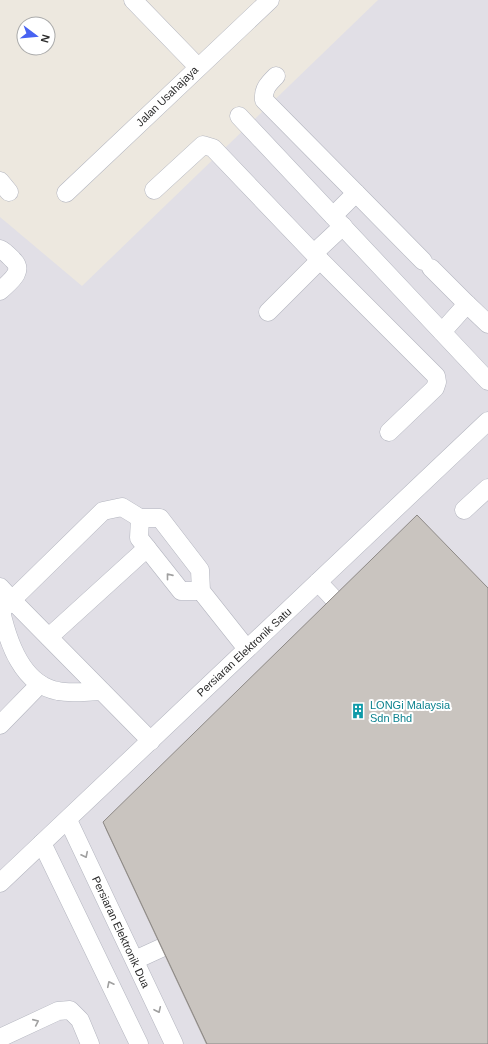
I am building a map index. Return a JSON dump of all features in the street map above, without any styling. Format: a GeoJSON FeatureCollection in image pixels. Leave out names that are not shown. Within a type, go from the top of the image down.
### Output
{"type":"FeatureCollection","features":[{"type":"Feature","properties":{"kind":"street"},"geometry":{"type":"LineString","coordinates":[[133,0],[198,67]]}},
{"type":"Feature","properties":{"kind":"street","name":"Jalan Usahajaya"},"geometry":{"type":"LineString","coordinates":[[66,193],[270,0]]}},
{"type":"Feature","properties":{"kind":"street"},"geometry":{"type":"LineString","coordinates":[[276,76],[268,83],[263,92],[264,100],[427,265],[488,324]]}},
{"type":"Feature","properties":{"kind":"street"},"geometry":{"type":"LineString","coordinates":[[239,116],[488,381]]}},
{"type":"Feature","properties":{"kind":"street"},"geometry":{"type":"LineString","coordinates":[[154,190],[203,145],[213,148],[436,376],[437,382],[435,388],[389,432]]}},
{"type":"Feature","properties":{"kind":"street"},"geometry":{"type":"LineString","coordinates":[[268,312],[317,256],[356,193]]}},
{"type":"Feature","properties":{"kind":"street"},"geometry":{"type":"LineString","coordinates":[[0,249],[16,263],[18,269],[16,275],[0,291]]}},
{"type":"Feature","properties":{"kind":"street"},"geometry":{"type":"LineString","coordinates":[[442,332],[467,304]]}},
{"type":"Feature","properties":{"kind":"street","name":"Persiaran Elektronik Satu"},"geometry":{"type":"LineString","coordinates":[[0,883],[488,421]]}},
{"type":"Feature","properties":{"kind":"street"},"geometry":{"type":"LineString","coordinates":[[464,510],[488,488]]}},
{"type":"Feature","properties":{"kind":"street"},"geometry":{"type":"LineString","coordinates":[[102,691],[58,691],[36,682],[20,662],[7,639],[0,611],[6,593],[103,511],[122,507],[140,518],[160,518],[200,570],[200,591],[247,649]]}},
{"type":"Feature","properties":{"kind":"street"},"geometry":{"type":"LineString","coordinates":[[140,518],[142,543],[181,591],[200,591]]}},
{"type":"Feature","properties":{"kind":"street"},"geometry":{"type":"LineString","coordinates":[[49,637],[142,543]]}},
{"type":"Feature","properties":{"kind":"street"},"geometry":{"type":"LineString","coordinates":[[318,582],[362,629]]}},
{"type":"Feature","properties":{"kind":"street"},"geometry":{"type":"LineString","coordinates":[[6,593],[151,741]]}},
{"type":"Feature","properties":{"kind":"street"},"geometry":{"type":"LineString","coordinates":[[0,725],[40,684]]}},
{"type":"Feature","properties":{"kind":"street","name":"Persiaran Elektronik Dua"},"geometry":{"type":"LineString","coordinates":[[68,820],[174,1044]]}},
{"type":"Feature","properties":{"kind":"street"},"geometry":{"type":"LineString","coordinates":[[42,843],[139,1044]]}},
{"type":"Feature","properties":{"kind":"street"},"geometry":{"type":"LineString","coordinates":[[135,960],[197,931]]}},
{"type":"Feature","properties":{"kind":"street"},"geometry":{"type":"LineString","coordinates":[[0,1038],[58,1011],[70,1010],[80,1020],[90,1044]]}},
{"type":"Feature","properties":{"kind":"shaded area"},"geometry":{"type":"Polygon","coordinates":[[[378,0],[488,0],[488,1044],[0,1044],[0,217],[82,286],[378,0]]]}},
{"type":"Feature","properties":{"kind":"building","name":"LONGi Malaysia Sdn Bhd"},"geometry":{"type":"Polygon","coordinates":[[[417,515],[488,588],[488,1044],[207,1044],[103,822],[417,515]]]}},
{"type":"Feature","properties":{"kind":"place","name":"LONGi Malaysia Sdn Bhd"},"geometry":{"type":"Point","coordinates":[358,711]}}]}
